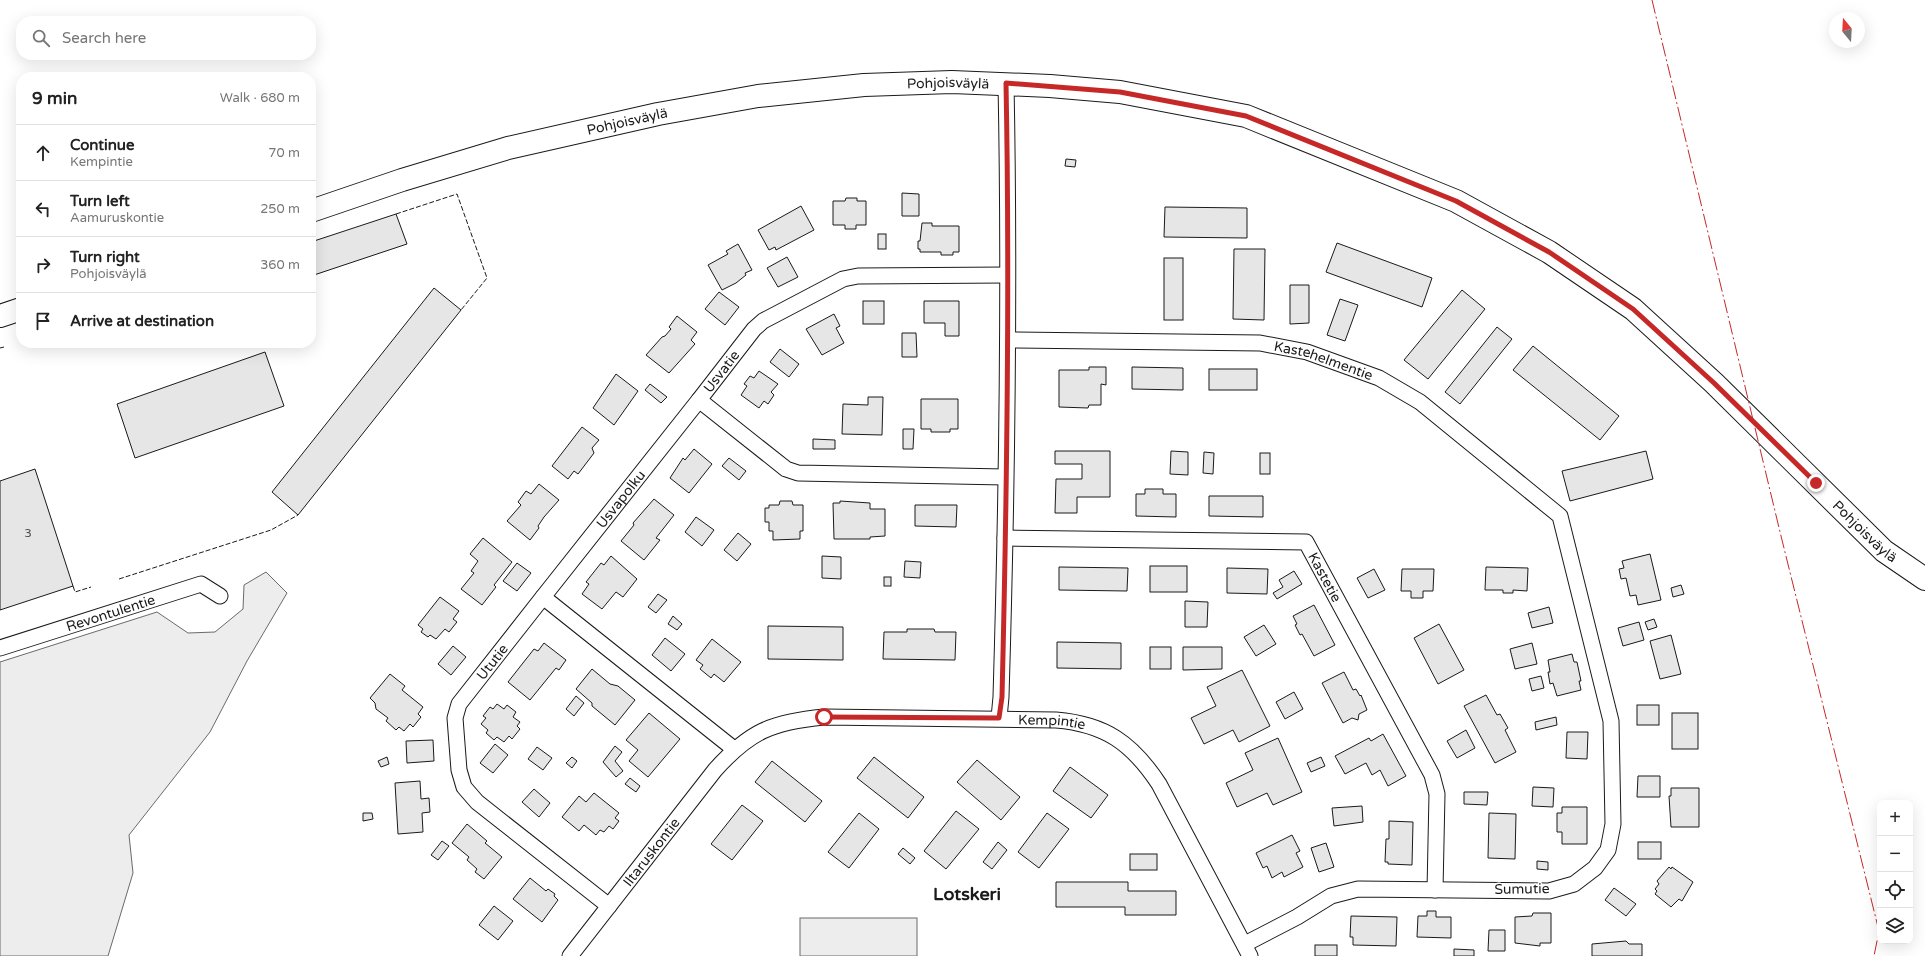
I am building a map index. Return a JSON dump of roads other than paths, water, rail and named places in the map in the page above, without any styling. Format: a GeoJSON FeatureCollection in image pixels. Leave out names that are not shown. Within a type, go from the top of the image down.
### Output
{"type":"FeatureCollection","features":[{"type":"Feature","properties":{"kind":"main road","name":"Pohjoisväylä"},"geometry":{"type":"LineString","coordinates":[[316,209],[402,180],[508,148],[658,114],[758,96],[864,85],[952,82],[1006,83],[1120,92],[1246,116],[1456,201],[1549,252],[1633,309],[1714,383],[1884,551],[1925,579]]}},
{"type":"Feature","properties":{"kind":"main road"},"geometry":{"type":"LineString","coordinates":[[0,316],[16,311]]}},
{"type":"Feature","properties":{"kind":"street"},"geometry":{"type":"LineString","coordinates":[[999,718],[1002,697],[1008,340],[1006,83]]}},
{"type":"Feature","properties":{"kind":"street","name":"Usvatie"},"geometry":{"type":"LineString","coordinates":[[1005,477],[798,473],[786,469],[699,400],[754,329],[763,321],[843,279],[858,276],[1007,275]]}},
{"type":"Feature","properties":{"kind":"street","name":"Kastehelmentie"},"geometry":{"type":"LineString","coordinates":[[1008,340],[1260,343],[1307,352],[1379,378],[1420,402],[1560,516],[1569,546]]}},
{"type":"Feature","properties":{"kind":"street","name":"Usvapolku"},"geometry":{"type":"LineString","coordinates":[[543,598],[699,400]]}},
{"type":"Feature","properties":{"kind":"street","name":"Kastetie"},"geometry":{"type":"LineString","coordinates":[[1005,538],[1306,542],[1432,774],[1437,794],[1435,890]]}},
{"type":"Feature","properties":{"kind":"street","name":"Sumutie"},"geometry":{"type":"LineString","coordinates":[[1247,950],[1331,896],[1358,889],[1393,888],[1549,891],[1574,884],[1595,868],[1608,850],[1613,824],[1611,721],[1569,546]]}},
{"type":"Feature","properties":{"kind":"street","name":"Revontulentie"},"geometry":{"type":"LineString","coordinates":[[0,648],[201,584],[220,596]]}},
{"type":"Feature","properties":{"kind":"street"},"geometry":{"type":"LineString","coordinates":[[543,598],[734,749]]}},
{"type":"Feature","properties":{"kind":"street","name":"Ututie"},"geometry":{"type":"LineString","coordinates":[[543,598],[459,704],[455,718],[459,770],[464,787],[477,802],[609,906]]}},
{"type":"Feature","properties":{"kind":"street","name":"Kempintie"},"geometry":{"type":"LineString","coordinates":[[734,749],[767,728],[793,720],[824,717],[999,718],[1079,722],[1101,730],[1117,739],[1133,752],[1147,766],[1159,784],[1247,950]]}},
{"type":"Feature","properties":{"kind":"street","name":"Iltaruskontie"},"geometry":{"type":"LineString","coordinates":[[570,956],[715,770],[734,749]]}},
{"type":"Feature","properties":{"kind":"district","name":"Lotskeri"},"geometry":{"type":"Point","coordinates":[967,894]}}]}
